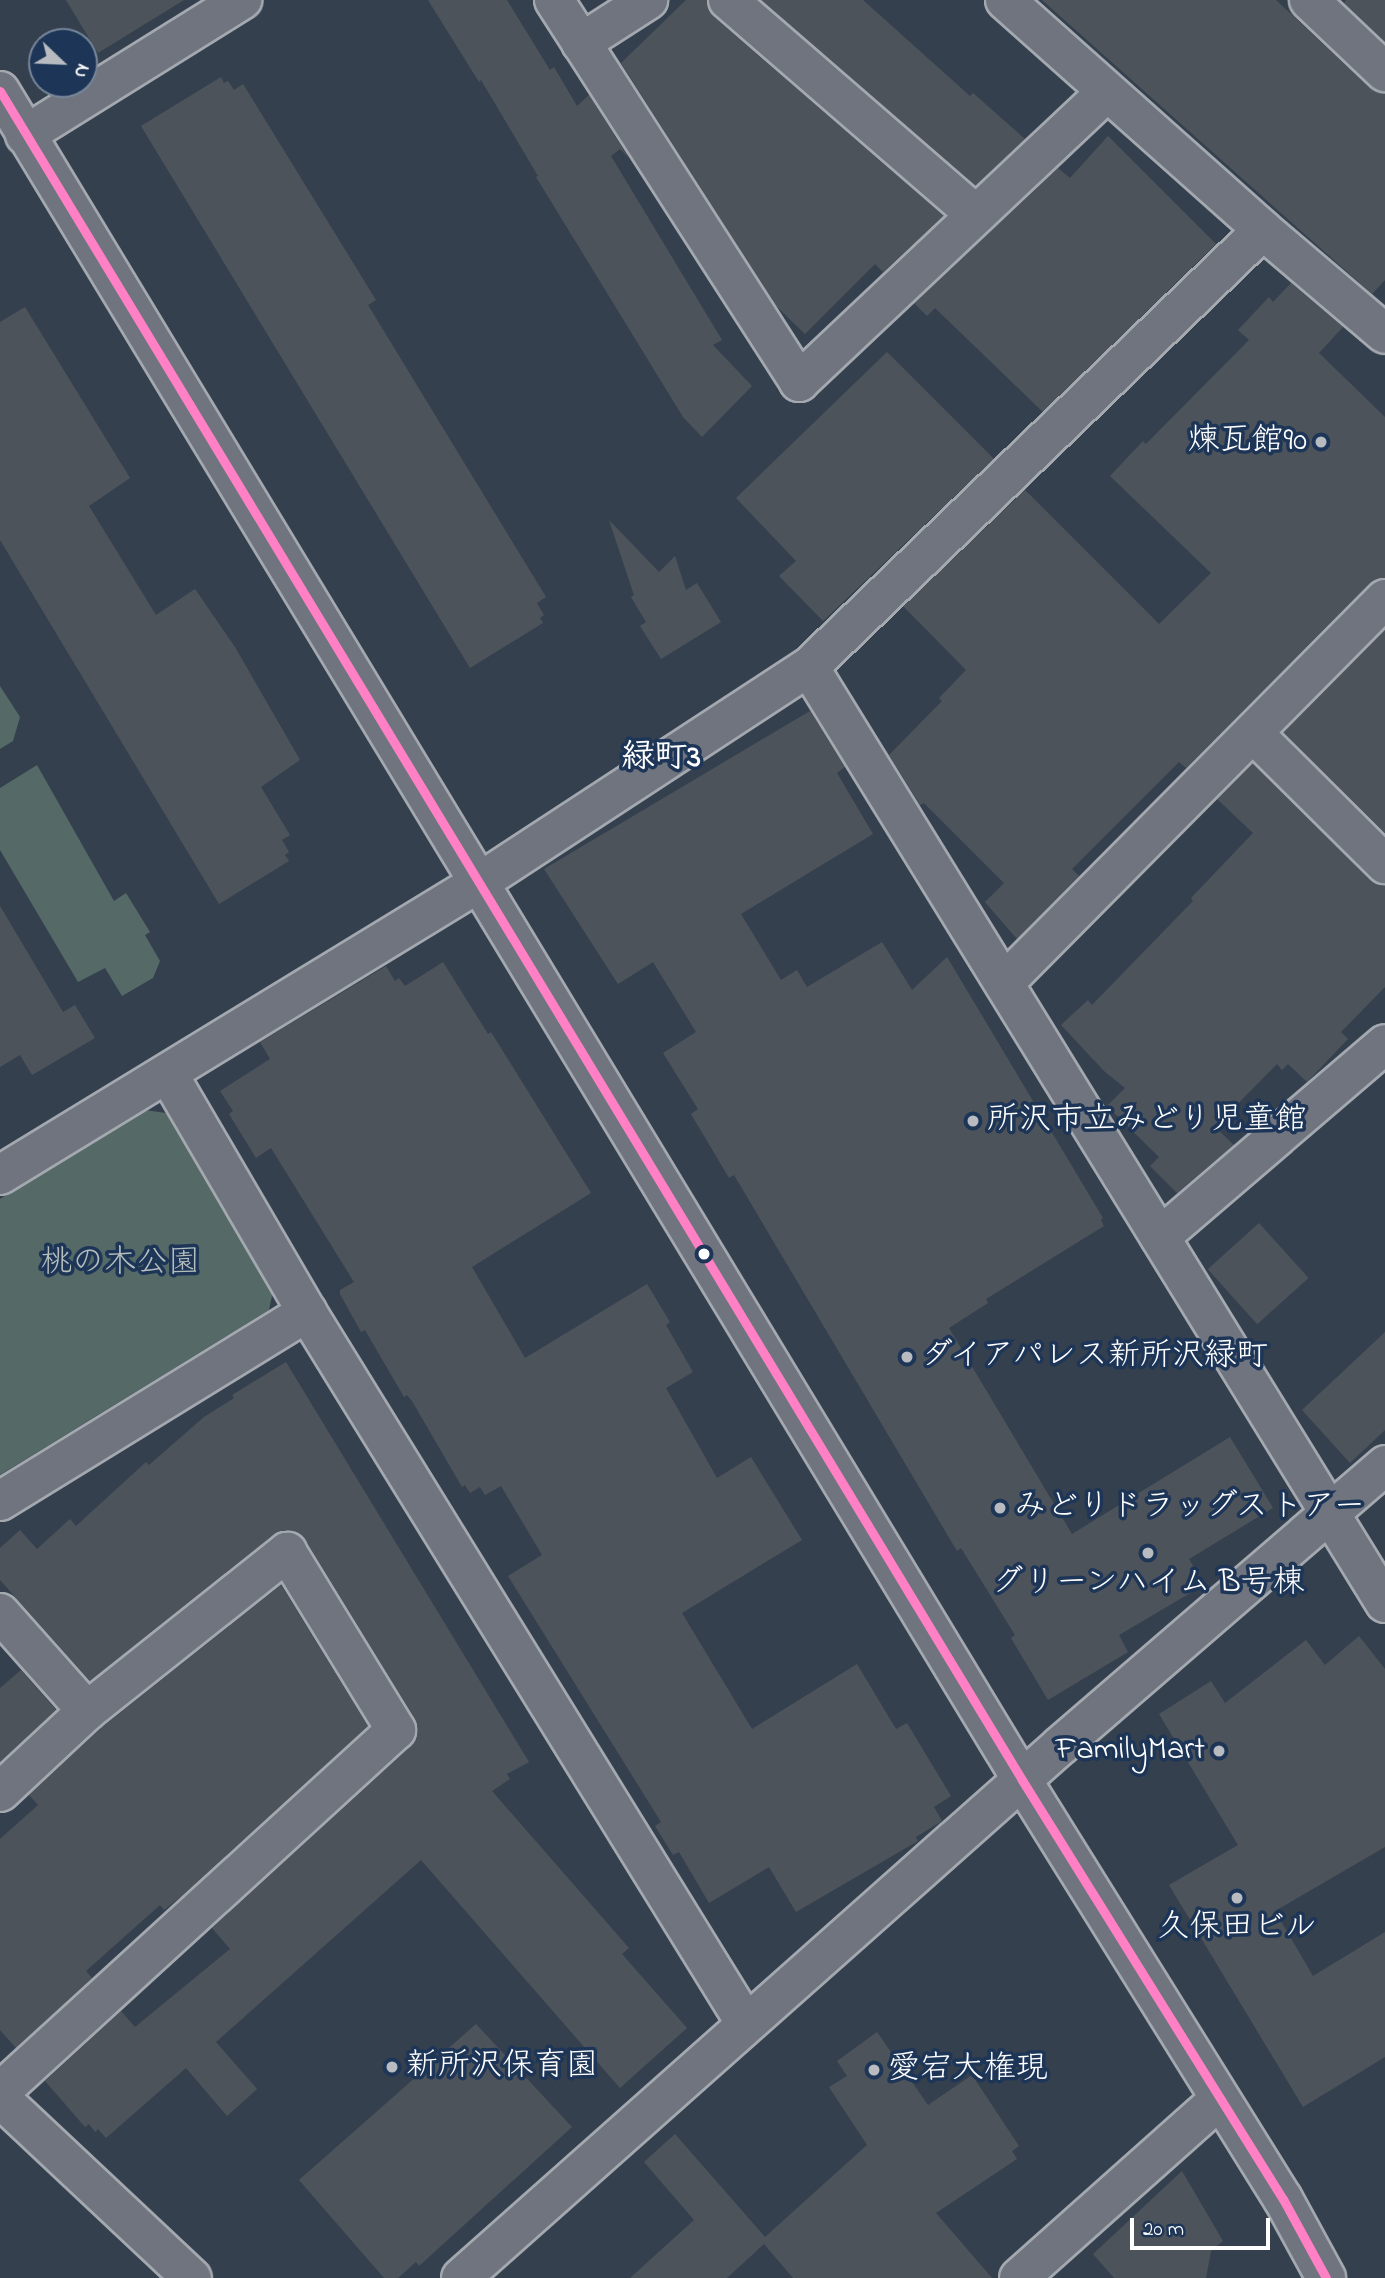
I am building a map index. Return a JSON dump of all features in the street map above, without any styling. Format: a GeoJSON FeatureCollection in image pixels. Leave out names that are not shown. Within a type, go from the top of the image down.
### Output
{"type":"FeatureCollection","features":[{"type":"Feature","properties":{"kind":"street"},"geometry":{"type":"LineString","coordinates":[[554,0],[799,382],[1107,92]]}},
{"type":"Feature","properties":{"kind":"street"},"geometry":{"type":"LineString","coordinates":[[581,43],[648,0]]}},
{"type":"Feature","properties":{"kind":"street"},"geometry":{"type":"LineString","coordinates":[[728,0],[976,215]]}},
{"type":"Feature","properties":{"kind":"street"},"geometry":{"type":"LineString","coordinates":[[1005,0],[1263,230],[1385,334]]}},
{"type":"Feature","properties":{"kind":"street"},"geometry":{"type":"LineString","coordinates":[[1309,0],[1385,72]]}},
{"type":"Feature","properties":{"kind":"street"},"geometry":{"type":"LineString","coordinates":[[15,134],[257,1]]}},
{"type":"Feature","properties":{"kind":"street"},"geometry":{"type":"LineString","coordinates":[[0,91],[15,134],[480,882],[1022,1780],[1123,1938],[1219,2100],[1283,2199],[1326,2278]]}},
{"type":"Feature","properties":{"kind":"street"},"geometry":{"type":"LineString","coordinates":[[0,1175],[480,882],[802,666],[1263,230]]}},
{"type":"Feature","properties":{"kind":"street"},"geometry":{"type":"LineString","coordinates":[[1004,982],[1254,734],[1385,599]]}},
{"type":"Feature","properties":{"kind":"street"},"geometry":{"type":"LineString","coordinates":[[802,666],[1004,982],[1385,1603]]}},
{"type":"Feature","properties":{"kind":"street"},"geometry":{"type":"LineString","coordinates":[[1254,734],[1385,864]]}},
{"type":"Feature","properties":{"kind":"street"},"geometry":{"type":"LineString","coordinates":[[1160,1237],[1385,1044]]}},
{"type":"Feature","properties":{"kind":"street"},"geometry":{"type":"LineString","coordinates":[[168,1074],[307,1312],[746,2024]]}},
{"type":"Feature","properties":{"kind":"street"},"geometry":{"type":"LineString","coordinates":[[0,1501],[307,1312]]}},
{"type":"Feature","properties":{"kind":"street"},"geometry":{"type":"LineString","coordinates":[[460,2278],[1022,1780],[1385,1465]]}},
{"type":"Feature","properties":{"kind":"street"},"geometry":{"type":"LineString","coordinates":[[0,1792],[88,1711],[287,1552],[396,1730],[0,2095],[192,2278]]}},
{"type":"Feature","properties":{"kind":"street"},"geometry":{"type":"LineString","coordinates":[[0,1613],[88,1711]]}},
{"type":"Feature","properties":{"kind":"street"},"geometry":{"type":"LineString","coordinates":[[1019,2278],[1219,2100]]}},
{"type":"Feature","properties":{"kind":"green space"},"geometry":{"type":"Polygon","coordinates":[[[0,686],[20,717],[13,741],[0,749],[0,686]]]}},
{"type":"Feature","properties":{"kind":"green space"},"geometry":{"type":"Polygon","coordinates":[[[37,765],[114,901],[126,893],[150,932],[145,935],[160,961],[153,978],[122,996],[105,968],[78,982],[0,850],[0,788],[37,765]]]}},
{"type":"Feature","properties":{"kind":"green space","name":"桃の木公園"},"geometry":{"type":"Polygon","coordinates":[[[145,1110],[166,1113],[273,1291],[269,1310],[0,1475],[0,1199],[145,1110]]]}},
{"type":"Feature","properties":{"kind":"building"},"geometry":{"type":"Polygon","coordinates":[[[66,0],[184,0],[98,53],[98,28],[83,28],[66,0]]]}},
{"type":"Feature","properties":{"kind":"building"},"geometry":{"type":"Polygon","coordinates":[[[428,0],[507,0],[550,70],[554,67],[577,106],[589,95],[629,158],[620,149],[611,156],[722,340],[713,345],[752,386],[702,437],[683,417],[536,177],[538,176],[481,80],[479,82],[428,0]]]}},
{"type":"Feature","properties":{"kind":"building"},"geometry":{"type":"Polygon","coordinates":[[[686,0],[707,0],[714,17],[944,216],[883,272],[875,264],[805,334],[775,305],[621,63],[686,0]]]}},
{"type":"Feature","properties":{"kind":"building"},"geometry":{"type":"Polygon","coordinates":[[[761,0],[863,0],[970,96],[973,93],[1025,139],[976,186],[761,0]]]}},
{"type":"Feature","properties":{"kind":"building"},"geometry":{"type":"Polygon","coordinates":[[[1042,0],[1276,0],[1370,88],[1385,93],[1385,280],[1372,294],[1042,0]]]}},
{"type":"Feature","properties":{"kind":"building"},"geometry":{"type":"Polygon","coordinates":[[[1346,0],[1385,0],[1385,42],[1344,3],[1346,0]]]}},
{"type":"Feature","properties":{"kind":"building"},"geometry":{"type":"Polygon","coordinates":[[[221,77],[224,83],[228,81],[234,90],[243,84],[376,300],[368,305],[546,597],[537,603],[544,615],[540,618],[543,623],[470,668],[141,126],[221,77]]]}},
{"type":"Feature","properties":{"kind":"building"},"geometry":{"type":"Polygon","coordinates":[[[1108,136],[1216,244],[1043,412],[935,308],[927,316],[914,303],[1058,168],[1070,178],[1108,136]]]}},
{"type":"Feature","properties":{"kind":"building"},"geometry":{"type":"Polygon","coordinates":[[[1291,283],[1343,327],[1319,353],[1385,417],[1385,578],[1369,584],[1186,768],[1179,762],[1072,869],[1079,876],[1017,939],[985,902],[1004,883],[924,803],[920,805],[889,755],[942,701],[939,698],[966,670],[903,606],[1025,490],[1159,624],[1211,573],[1110,476],[1143,441],[1146,444],[1249,340],[1238,330],[1269,297],[1273,302],[1291,283]]]}},
{"type":"Feature","properties":{"kind":"building"},"geometry":{"type":"Polygon","coordinates":[[[25,307],[130,478],[89,506],[156,615],[195,589],[235,647],[300,760],[261,787],[290,835],[282,840],[289,852],[285,855],[289,861],[219,904],[0,540],[0,322],[25,307]]]}},
{"type":"Feature","properties":{"kind":"building"},"geometry":{"type":"Polygon","coordinates":[[[887,352],[994,459],[823,621],[779,576],[796,561],[736,498],[887,352]]]}},
{"type":"Feature","properties":{"kind":"building"},"geometry":{"type":"Polygon","coordinates":[[[609,520],[659,572],[675,556],[686,590],[697,583],[721,622],[661,659],[640,626],[646,622],[631,597],[634,595],[609,520]]]}},
{"type":"Feature","properties":{"kind":"building"},"geometry":{"type":"Polygon","coordinates":[[[1385,630],[1385,833],[1283,732],[1385,630]]]}},
{"type":"Feature","properties":{"kind":"building"},"geometry":{"type":"Polygon","coordinates":[[[810,711],[845,767],[837,773],[873,834],[741,914],[781,980],[797,970],[807,987],[882,942],[912,990],[947,957],[1103,1218],[1101,1220],[1104,1226],[986,1299],[988,1303],[949,1328],[1072,1534],[1230,1437],[1273,1508],[1189,1559],[1204,1585],[1119,1635],[1128,1652],[1048,1700],[1011,1638],[1015,1635],[961,1548],[957,1551],[734,1175],[729,1178],[691,1114],[698,1109],[663,1053],[696,1032],[653,962],[618,984],[544,869],[810,711]]]}},
{"type":"Feature","properties":{"kind":"building"},"geometry":{"type":"Polygon","coordinates":[[[1253,763],[1370,880],[1385,885],[1385,987],[1341,1032],[1348,1039],[1307,1082],[1288,1064],[1282,1070],[1277,1064],[1215,1127],[1234,1145],[1177,1193],[1150,1166],[1159,1157],[1107,1106],[1125,1088],[1104,1071],[1061,1025],[1088,1000],[1092,1005],[1193,901],[1191,898],[1253,833],[1217,799],[1253,763]]]}},
{"type":"Feature","properties":{"kind":"building"},"geometry":{"type":"Polygon","coordinates":[[[0,906],[63,1012],[75,1005],[95,1038],[32,1075],[20,1055],[0,1067],[0,906]]]}},
{"type":"Feature","properties":{"kind":"building"},"geometry":{"type":"Polygon","coordinates":[[[443,962],[488,1034],[491,1032],[591,1193],[472,1267],[525,1358],[647,1284],[670,1322],[666,1325],[693,1372],[666,1388],[717,1478],[751,1457],[802,1540],[682,1613],[752,1729],[857,1664],[896,1729],[907,1723],[951,1796],[934,1807],[942,1821],[916,1837],[918,1841],[796,1912],[769,1867],[709,1903],[679,1852],[673,1855],[655,1826],[661,1822],[508,1576],[542,1555],[501,1486],[485,1495],[480,1487],[470,1493],[465,1485],[462,1487],[412,1401],[407,1395],[404,1397],[365,1330],[361,1332],[340,1294],[340,1290],[354,1282],[271,1148],[256,1158],[229,1114],[233,1111],[220,1091],[270,1059],[260,1042],[386,966],[395,981],[399,978],[405,986],[443,962]]]}},
{"type":"Feature","properties":{"kind":"building"},"geometry":{"type":"Polygon","coordinates":[[[1259,1223],[1309,1278],[1257,1324],[1208,1269],[1259,1223]]]}},
{"type":"Feature","properties":{"kind":"building"},"geometry":{"type":"Polygon","coordinates":[[[1385,1332],[1385,1430],[1350,1463],[1302,1410],[1385,1332]]]}},
{"type":"Feature","properties":{"kind":"building"},"geometry":{"type":"Polygon","coordinates":[[[286,1362],[529,1762],[507,1774],[510,1779],[492,1791],[629,1948],[622,1954],[687,2028],[620,2088],[421,1860],[216,2042],[257,2089],[227,2116],[186,2068],[106,2138],[98,2129],[95,2132],[89,2124],[85,2127],[45,2081],[121,2011],[135,2027],[230,1949],[212,1928],[411,1746],[417,1737],[415,1719],[306,1541],[296,1532],[284,1530],[273,1535],[90,1681],[0,1580],[0,1548],[20,1530],[37,1549],[70,1519],[76,1526],[146,1462],[149,1465],[204,1417],[234,1398],[232,1395],[286,1362]]]}},
{"type":"Feature","properties":{"kind":"building"},"geometry":{"type":"Polygon","coordinates":[[[281,1585],[368,1726],[183,1895],[164,1910],[160,1905],[86,1971],[92,1978],[16,2048],[0,2030],[0,1839],[38,1805],[29,1795],[101,1728],[281,1585]]]}},
{"type":"Feature","properties":{"kind":"building"},"geometry":{"type":"Polygon","coordinates":[[[1359,1636],[1385,1669],[1385,1847],[1275,1911],[1313,1976],[1385,1932],[1385,2057],[1303,2107],[1169,1885],[1238,1845],[1159,1714],[1211,1681],[1225,1703],[1306,1640],[1325,1665],[1359,1636]]]}},
{"type":"Feature","properties":{"kind":"building"},"geometry":{"type":"Polygon","coordinates":[[[21,1670],[56,1710],[0,1762],[0,1688],[21,1670]]]}},
{"type":"Feature","properties":{"kind":"building"},"geometry":{"type":"Polygon","coordinates":[[[476,2024],[572,2127],[419,2266],[416,2262],[398,2278],[384,2278],[299,2180],[476,2024]]]}},
{"type":"Feature","properties":{"kind":"building"},"geometry":{"type":"Polygon","coordinates":[[[877,2032],[928,2105],[972,2075],[1019,2146],[1012,2151],[1017,2159],[936,2213],[992,2278],[793,2278],[764,2244],[727,2278],[630,2278],[694,2220],[644,2162],[675,2134],[765,2237],[867,2145],[829,2087],[847,2076],[837,2061],[877,2032]]]}},
{"type":"Feature","properties":{"kind":"building"},"geometry":{"type":"Polygon","coordinates":[[[1182,2171],[1223,2241],[1211,2251],[1206,2278],[1114,2278],[1093,2254],[1182,2171]]]}},
{"type":"Feature","properties":{"kind":"transit line"},"geometry":{"type":"LineString","coordinates":[[0,91],[1022,1780],[1283,2199],[1326,2278]]}},
{"type":"Feature","properties":{"kind":"place","name":"煉瓦館90"},"geometry":{"type":"Point","coordinates":[1321,442]}},
{"type":"Feature","properties":{"kind":"place","name":"所沢市立みどり児童館"},"geometry":{"type":"Point","coordinates":[973,1121]}},
{"type":"Feature","properties":{"kind":"place","name":"ダイアパレス新所沢緑町"},"geometry":{"type":"Point","coordinates":[907,1357]}},
{"type":"Feature","properties":{"kind":"place","name":"みどりドラッグストアー"},"geometry":{"type":"Point","coordinates":[1000,1508]}},
{"type":"Feature","properties":{"kind":"place","name":"グリーンハイム B号棟"},"geometry":{"type":"Point","coordinates":[1148,1553]}},
{"type":"Feature","properties":{"kind":"place","name":"FamilyMart"},"geometry":{"type":"Point","coordinates":[1219,1751]}},
{"type":"Feature","properties":{"kind":"place","name":"久保田ビル"},"geometry":{"type":"Point","coordinates":[1237,1898]}},
{"type":"Feature","properties":{"kind":"place","name":"新所沢保育園"},"geometry":{"type":"Point","coordinates":[392,2067]}},
{"type":"Feature","properties":{"kind":"place","name":"愛宕大権現"},"geometry":{"type":"Point","coordinates":[874,2070]}},
{"type":"Feature","properties":{"kind":"district","name":"緑町3"},"geometry":{"type":"Point","coordinates":[661,759]}}]}
